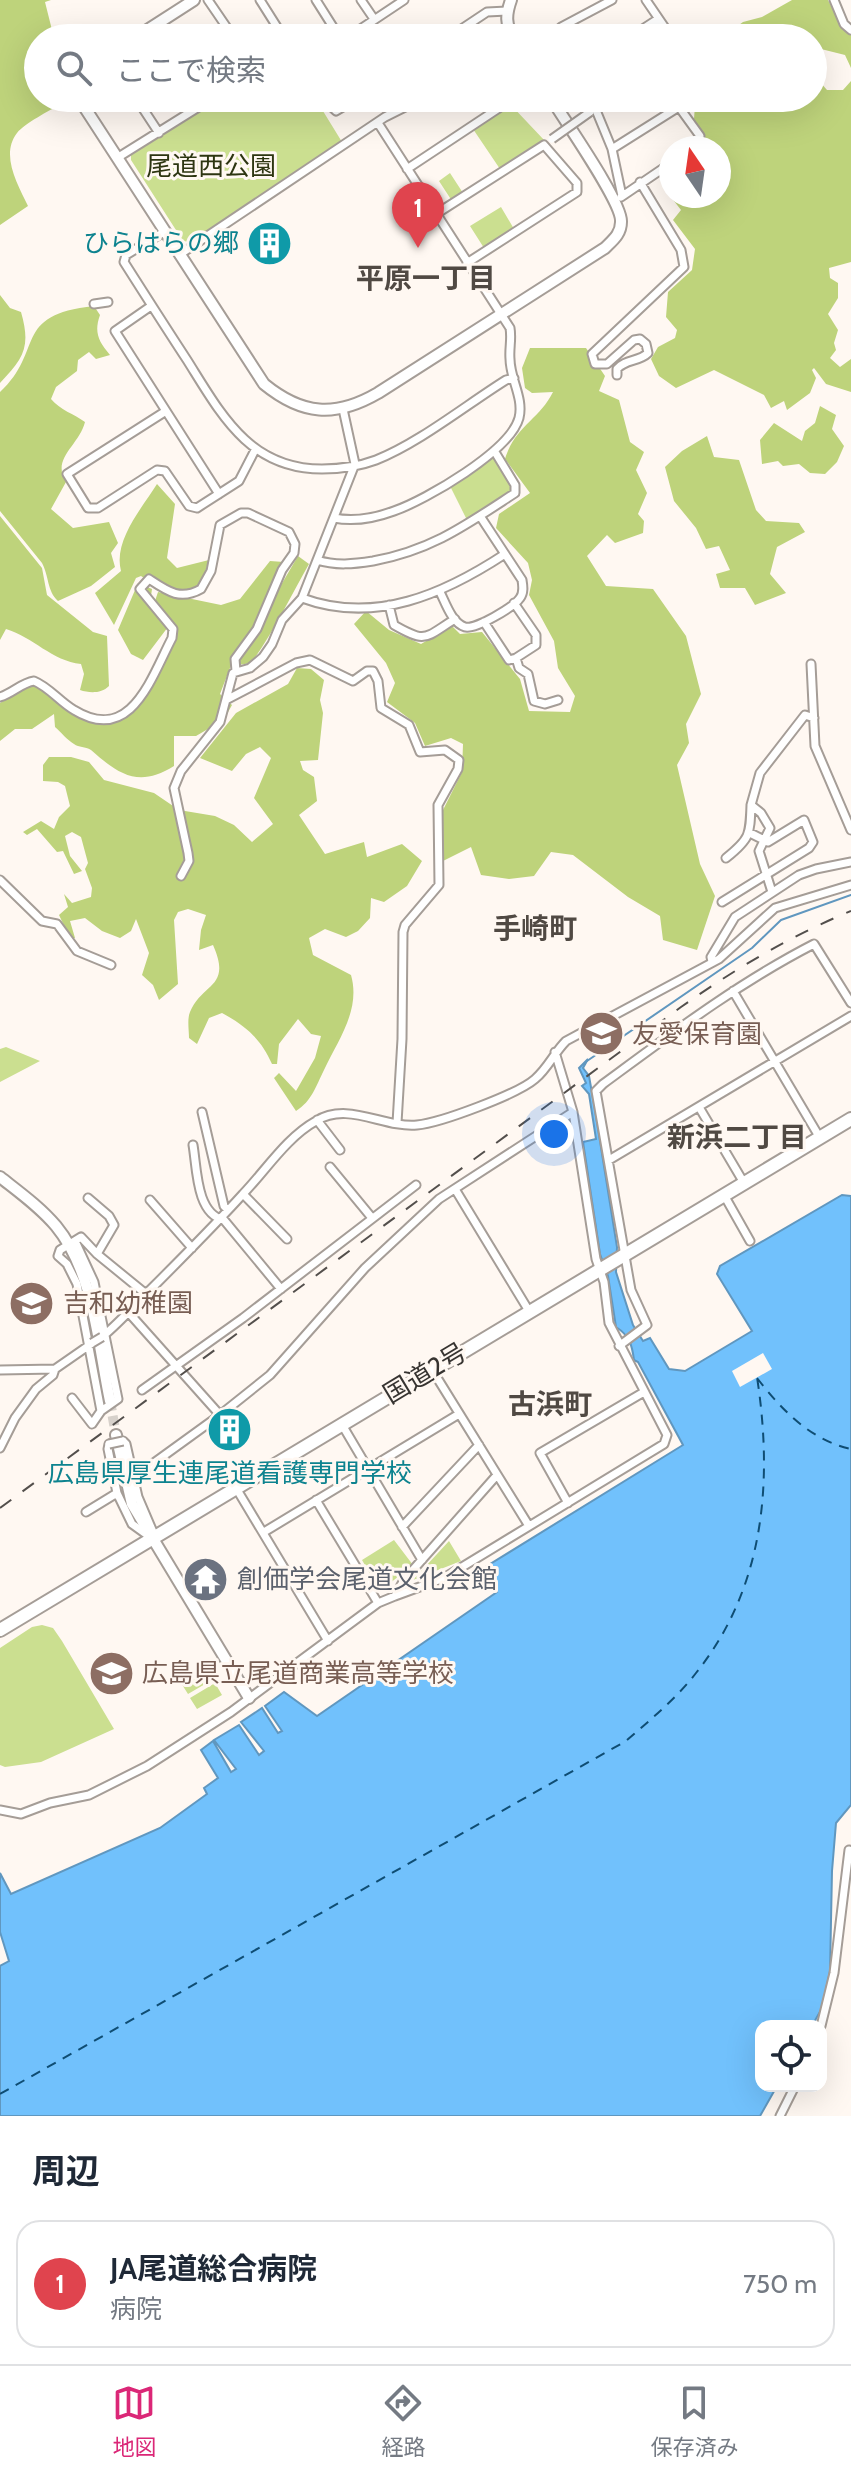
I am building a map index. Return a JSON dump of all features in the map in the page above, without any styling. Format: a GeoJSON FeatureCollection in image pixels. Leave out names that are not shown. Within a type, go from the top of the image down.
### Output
{"type":"FeatureCollection","features":[{"type":"Feature","properties":{"kind":"highway","name":"国道2号"},"geometry":{"type":"LineString","coordinates":[[0,1630],[431,1368],[851,1119]]}},
{"type":"Feature","properties":{"kind":"street"},"geometry":{"type":"LineString","coordinates":[[157,24],[194,0]]}},
{"type":"Feature","properties":{"kind":"street"},"geometry":{"type":"LineString","coordinates":[[208,0],[222,24]]}},
{"type":"Feature","properties":{"kind":"street"},"geometry":{"type":"LineString","coordinates":[[260,0],[275,24]]}},
{"type":"Feature","properties":{"kind":"street"},"geometry":{"type":"LineString","coordinates":[[316,0],[331,24]]}},
{"type":"Feature","properties":{"kind":"street"},"geometry":{"type":"LineString","coordinates":[[361,0],[374,19]]}},
{"type":"Feature","properties":{"kind":"street"},"geometry":{"type":"LineString","coordinates":[[367,24],[404,0]]}},
{"type":"Feature","properties":{"kind":"street"},"geometry":{"type":"LineString","coordinates":[[490,0],[506,7]]}},
{"type":"Feature","properties":{"kind":"street"},"geometry":{"type":"LineString","coordinates":[[567,24],[612,0]]}},
{"type":"Feature","properties":{"kind":"street"},"geometry":{"type":"LineString","coordinates":[[646,0],[662,24]]}},
{"type":"Feature","properties":{"kind":"street"},"geometry":{"type":"LineString","coordinates":[[834,0],[844,24],[851,30]]}},
{"type":"Feature","properties":{"kind":"street"},"geometry":{"type":"LineString","coordinates":[[469,24],[487,12],[506,7]]}},
{"type":"Feature","properties":{"kind":"street"},"geometry":{"type":"LineString","coordinates":[[650,24],[658,19]]}},
{"type":"Feature","properties":{"kind":"street"},"geometry":{"type":"LineString","coordinates":[[88,112],[264,384],[283,400],[301,407],[343,409],[358,405],[378,393],[616,238],[622,219],[612,149],[594,112]]}},
{"type":"Feature","properties":{"kind":"street"},"geometry":{"type":"LineString","coordinates":[[145,112],[159,133]]}},
{"type":"Feature","properties":{"kind":"street"},"geometry":{"type":"LineString","coordinates":[[117,158],[191,112]]}},
{"type":"Feature","properties":{"kind":"street"},"geometry":{"type":"LineString","coordinates":[[179,255],[398,112]]}},
{"type":"Feature","properties":{"kind":"street"},"geometry":{"type":"LineString","coordinates":[[407,169],[493,112]]}},
{"type":"Feature","properties":{"kind":"street"},"geometry":{"type":"LineString","coordinates":[[561,112],[619,198]]}},
{"type":"Feature","properties":{"kind":"street"},"geometry":{"type":"LineString","coordinates":[[436,214],[590,112]]}},
{"type":"Feature","properties":{"kind":"street"},"geometry":{"type":"LineString","coordinates":[[612,149],[671,112]]}},
{"type":"Feature","properties":{"kind":"street"},"geometry":{"type":"LineString","coordinates":[[683,112],[700,136]]}},
{"type":"Feature","properties":{"kind":"street"},"geometry":{"type":"LineString","coordinates":[[334,518],[358,520],[394,511],[424,497],[495,452],[514,431],[519,420],[520,402],[509,361],[510,328],[378,123]]}},
{"type":"Feature","properties":{"kind":"street"},"geometry":{"type":"LineString","coordinates":[[467,263],[577,192],[577,183],[544,145]]}},
{"type":"Feature","properties":{"kind":"street"},"geometry":{"type":"LineString","coordinates":[[619,198],[659,170]]}},
{"type":"Feature","properties":{"kind":"street"},"geometry":{"type":"LineString","coordinates":[[617,375],[621,364],[642,359],[648,353],[646,344],[640,339],[634,340],[607,364],[595,364],[592,354],[684,267],[681,250],[640,182]]}},
{"type":"Feature","properties":{"kind":"street"},"geometry":{"type":"LineString","coordinates":[[164,232],[126,255],[124,262],[223,417],[255,450],[280,462],[308,469],[344,468],[368,463],[396,451],[506,380],[514,378]]}},
{"type":"Feature","properties":{"kind":"street"},"geometry":{"type":"LineString","coordinates":[[94,304],[108,302]]}},
{"type":"Feature","properties":{"kind":"street"},"geometry":{"type":"LineString","coordinates":[[151,306],[115,331],[219,494]]}},
{"type":"Feature","properties":{"kind":"street"},"geometry":{"type":"LineString","coordinates":[[236,671],[250,668],[263,657],[282,620],[302,598],[355,464],[343,409]]}},
{"type":"Feature","properties":{"kind":"street"},"geometry":{"type":"LineString","coordinates":[[166,411],[67,474],[88,508],[98,508],[157,470],[165,471],[189,506],[197,508],[239,481],[255,450]]}},
{"type":"Feature","properties":{"kind":"street"},"geometry":{"type":"LineString","coordinates":[[317,560],[331,565],[405,555],[453,534],[515,493],[515,485],[495,452]]}},
{"type":"Feature","properties":{"kind":"street"},"geometry":{"type":"LineString","coordinates":[[0,697],[25,682],[34,681],[77,712],[104,721],[120,718],[147,689],[172,638],[173,629],[140,589],[149,579],[172,594],[183,596],[201,589],[211,571],[220,525],[241,513],[248,513],[289,532],[295,544],[294,553],[282,570],[257,629],[235,659],[236,671],[229,684],[228,699],[220,722],[181,771],[174,788],[189,861],[181,876]]}},
{"type":"Feature","properties":{"kind":"street"},"geometry":{"type":"LineString","coordinates":[[440,592],[455,619],[467,628],[476,628],[519,599],[522,580],[480,516]]}},
{"type":"Feature","properties":{"kind":"street"},"geometry":{"type":"LineString","coordinates":[[302,598],[348,607],[389,605],[440,592],[505,554]]}},
{"type":"Feature","properties":{"kind":"street"},"geometry":{"type":"LineString","coordinates":[[484,622],[509,660],[516,658],[536,645],[536,635],[514,603]]}},
{"type":"Feature","properties":{"kind":"street"},"geometry":{"type":"LineString","coordinates":[[389,605],[394,625],[417,638],[425,638],[455,619]]}},
{"type":"Feature","properties":{"kind":"street"},"geometry":{"type":"LineString","coordinates":[[516,658],[519,668],[528,674],[534,701],[545,704],[558,700]]}},
{"type":"Feature","properties":{"kind":"street"},"geometry":{"type":"LineString","coordinates":[[228,699],[296,663],[310,660],[353,681],[367,671],[373,671],[378,681],[381,708],[409,725],[420,752],[445,750],[459,760],[458,769],[438,805],[439,885],[405,925],[403,932],[397,1123]]}},
{"type":"Feature","properties":{"kind":"street"},"geometry":{"type":"LineString","coordinates":[[811,664],[815,746],[851,830]]}},
{"type":"Feature","properties":{"kind":"street"},"geometry":{"type":"LineString","coordinates":[[726,858],[745,843],[750,833],[751,805],[760,773],[805,715],[814,718]]}},
{"type":"Feature","properties":{"kind":"street"},"geometry":{"type":"LineString","coordinates":[[751,805],[761,813],[770,828],[759,851],[772,892]]}},
{"type":"Feature","properties":{"kind":"street"},"geometry":{"type":"LineString","coordinates":[[722,902],[809,848],[813,842],[804,820],[768,842],[750,833]]}},
{"type":"Feature","properties":{"kind":"street"},"geometry":{"type":"LineString","coordinates":[[712,962],[711,957],[735,917],[799,875],[851,862]]}},
{"type":"Feature","properties":{"kind":"street"},"geometry":{"type":"LineString","coordinates":[[0,880],[42,921],[57,924],[77,951],[111,965]]}},
{"type":"Feature","properties":{"kind":"street"},"geometry":{"type":"LineString","coordinates":[[0,1370],[55,1369],[103,1336],[192,1248],[291,1140],[317,1120],[331,1115],[361,1114],[417,1125],[514,1091],[533,1081],[566,1041],[727,953],[775,908],[851,885]]}},
{"type":"Feature","properties":{"kind":"street"},"geometry":{"type":"LineString","coordinates":[[0,1810],[21,1814],[50,1803],[89,1795],[147,1766],[249,1698],[378,1603],[444,1578],[664,1444],[667,1435],[609,1323],[612,1262],[609,1160],[596,1091],[733,991],[773,965],[814,944],[851,1003]]}},
{"type":"Feature","properties":{"kind":"street"},"geometry":{"type":"LineString","coordinates":[[733,991],[820,1138]]}},
{"type":"Feature","properties":{"kind":"street"},"geometry":{"type":"LineString","coordinates":[[609,1160],[851,1016]]}},
{"type":"Feature","properties":{"kind":"street"},"geometry":{"type":"LineString","coordinates":[[555,1052],[573,1112],[596,1259],[612,1262],[631,1290],[647,1325],[619,1346]]}},
{"type":"Feature","properties":{"kind":"street"},"geometry":{"type":"LineString","coordinates":[[699,1107],[744,1183]]}},
{"type":"Feature","properties":{"kind":"street"},"geometry":{"type":"LineString","coordinates":[[202,1112],[224,1206],[228,1210]]}},
{"type":"Feature","properties":{"kind":"street"},"geometry":{"type":"LineString","coordinates":[[133,1478],[270,1375],[365,1268],[439,1199],[573,1112]]}},
{"type":"Feature","properties":{"kind":"street"},"geometry":{"type":"LineString","coordinates":[[317,1120],[340,1150]]}},
{"type":"Feature","properties":{"kind":"street"},"geometry":{"type":"LineString","coordinates":[[193,1145],[203,1202],[214,1217],[224,1220],[281,1289]]}},
{"type":"Feature","properties":{"kind":"street"},"geometry":{"type":"LineString","coordinates":[[330,1167],[372,1218]]}},
{"type":"Feature","properties":{"kind":"street"},"geometry":{"type":"LineString","coordinates":[[0,1177],[45,1214],[72,1243],[94,1282],[118,1399],[101,1411],[92,1424],[72,1398]]}},
{"type":"Feature","properties":{"kind":"street"},"geometry":{"type":"LineString","coordinates":[[142,1390],[416,1185]]}},
{"type":"Feature","properties":{"kind":"street"},"geometry":{"type":"LineString","coordinates":[[455,1189],[529,1311]]}},
{"type":"Feature","properties":{"kind":"street"},"geometry":{"type":"LineString","coordinates":[[243,1194],[287,1239]]}},
{"type":"Feature","properties":{"kind":"street"},"geometry":{"type":"LineString","coordinates":[[724,1195],[750,1241]]}},
{"type":"Feature","properties":{"kind":"street"},"geometry":{"type":"LineString","coordinates":[[88,1198],[109,1216],[114,1225],[97,1254]]}},
{"type":"Feature","properties":{"kind":"street"},"geometry":{"type":"LineString","coordinates":[[150,1200],[192,1248]]}},
{"type":"Feature","properties":{"kind":"street"},"geometry":{"type":"LineString","coordinates":[[101,1411],[91,1344],[77,1284],[67,1264],[58,1256],[60,1250],[81,1237],[146,1294]]}},
{"type":"Feature","properties":{"kind":"street"},"geometry":{"type":"LineString","coordinates":[[72,1243],[85,1280],[110,1401]]}},
{"type":"Feature","properties":{"kind":"street"},"geometry":{"type":"LineString","coordinates":[[129,1313],[220,1415]]}},
{"type":"Feature","properties":{"kind":"street"},"geometry":{"type":"LineString","coordinates":[[431,1368],[529,1526]]}},
{"type":"Feature","properties":{"kind":"street"},"geometry":{"type":"LineString","coordinates":[[0,1448],[15,1418],[55,1369]]}},
{"type":"Feature","properties":{"kind":"street"},"geometry":{"type":"LineString","coordinates":[[568,1503],[540,1453],[644,1392]]}},
{"type":"Feature","properties":{"kind":"street"},"geometry":{"type":"LineString","coordinates":[[264,1532],[459,1414]]}},
{"type":"Feature","properties":{"kind":"street"},"geometry":{"type":"LineString","coordinates":[[341,1423],[422,1560]]}},
{"type":"Feature","properties":{"kind":"street"},"geometry":{"type":"LineString","coordinates":[[116,1440],[126,1444],[138,1497],[153,1532],[152,1538]]}},
{"type":"Feature","properties":{"kind":"street"},"geometry":{"type":"LineString","coordinates":[[116,1440],[108,1449],[117,1493],[132,1524],[152,1538]]}},
{"type":"Feature","properties":{"kind":"street"},"geometry":{"type":"LineString","coordinates":[[116,1440],[132,1504],[249,1698]]}},
{"type":"Feature","properties":{"kind":"street"},"geometry":{"type":"LineString","coordinates":[[402,1527],[479,1445]]}},
{"type":"Feature","properties":{"kind":"street"},"geometry":{"type":"LineString","coordinates":[[395,1596],[404,1580],[497,1475]]}},
{"type":"Feature","properties":{"kind":"street"},"geometry":{"type":"LineString","coordinates":[[236,1488],[328,1641]]}},
{"type":"Feature","properties":{"kind":"street"},"geometry":{"type":"LineString","coordinates":[[86,1512],[117,1493]]}},
{"type":"Feature","properties":{"kind":"street"},"geometry":{"type":"LineString","coordinates":[[316,1500],[378,1603]]}},
{"type":"Feature","properties":{"kind":"street"},"geometry":{"type":"LineString","coordinates":[[822,2020],[834,1973],[849,1850]]}},
{"type":"Feature","properties":{"kind":"street"},"geometry":{"type":"LineString","coordinates":[[780,2116],[792,2092]]}},
{"type":"Feature","properties":{"kind":"green space"},"geometry":{"type":"Polygon","coordinates":[[[0,0],[51,0],[45,2],[50,24],[24,24],[24,112],[47,112],[17,133],[10,151],[12,170],[28,206],[0,225],[0,0]]]}},
{"type":"Feature","properties":{"kind":"green space"},"geometry":{"type":"Polygon","coordinates":[[[792,0],[828,0],[841,25],[851,33],[851,68],[845,55],[827,50],[827,24],[740,24],[762,17],[792,0]]]}},
{"type":"Feature","properties":{"kind":"green space"},"geometry":{"type":"Polygon","coordinates":[[[851,81],[851,262],[829,268],[830,278],[838,283],[838,298],[828,314],[838,330],[834,343],[836,350],[830,358],[840,367],[851,359],[851,392],[826,384],[814,368],[816,378],[810,393],[787,410],[784,401],[771,408],[764,395],[714,370],[676,388],[659,376],[651,359],[658,347],[675,338],[677,330],[666,317],[668,292],[692,270],[695,249],[673,220],[679,208],[731,208],[731,136],[704,136],[694,119],[694,112],[827,112],[827,90],[843,90],[851,81]]]}},
{"type":"Feature","properties":{"kind":"green space","name":"尾道西公園"},"geometry":{"type":"Polygon","coordinates":[[[198,112],[324,112],[342,142],[190,242],[183,241],[131,160],[131,154],[198,112]]]}},
{"type":"Feature","properties":{"kind":"green space"},"geometry":{"type":"Polygon","coordinates":[[[498,112],[518,112],[545,141],[500,169],[473,129],[498,112]]]}},
{"type":"Feature","properties":{"kind":"green space"},"geometry":{"type":"Polygon","coordinates":[[[450,173],[463,193],[452,201],[439,181],[450,173]]]}},
{"type":"Feature","properties":{"kind":"green space"},"geometry":{"type":"Polygon","coordinates":[[[501,207],[514,229],[484,248],[470,226],[501,207]]]}},
{"type":"Feature","properties":{"kind":"green space"},"geometry":{"type":"Polygon","coordinates":[[[0,295],[10,308],[21,312],[25,343],[20,359],[0,383],[0,295]]]}},
{"type":"Feature","properties":{"kind":"green space"},"geometry":{"type":"Polygon","coordinates":[[[94,306],[100,315],[98,336],[110,355],[96,359],[89,352],[78,360],[77,371],[56,387],[51,399],[85,422],[64,459],[62,474],[66,482],[51,509],[73,528],[109,522],[118,543],[111,553],[115,567],[91,586],[58,601],[52,593],[42,563],[0,511],[0,392],[14,377],[40,326],[51,317],[94,306]]]}},
{"type":"Feature","properties":{"kind":"green space"},"geometry":{"type":"Polygon","coordinates":[[[530,348],[586,348],[605,376],[599,391],[619,400],[630,442],[644,452],[636,470],[647,493],[638,514],[644,521],[643,533],[615,543],[607,535],[587,556],[606,586],[653,589],[686,636],[701,694],[686,724],[689,743],[677,765],[700,864],[715,896],[697,950],[663,940],[660,916],[628,897],[573,855],[551,852],[534,876],[509,879],[481,875],[471,847],[441,862],[440,816],[462,772],[463,744],[451,738],[425,746],[415,723],[387,702],[395,683],[386,663],[354,624],[366,611],[389,630],[421,644],[452,626],[460,634],[482,632],[520,679],[529,711],[570,712],[575,696],[558,668],[554,641],[529,595],[532,580],[528,563],[496,528],[499,514],[530,493],[505,459],[509,448],[553,392],[532,393],[525,388],[522,368],[530,348]]]}},
{"type":"Feature","properties":{"kind":"green space"},"geometry":{"type":"Polygon","coordinates":[[[820,406],[836,415],[832,429],[844,446],[837,462],[825,474],[810,473],[799,464],[783,466],[778,461],[762,464],[760,440],[774,423],[802,441],[805,431],[815,423],[820,406]]]}},
{"type":"Feature","properties":{"kind":"green space"},"geometry":{"type":"Polygon","coordinates":[[[707,436],[714,457],[739,460],[756,510],[766,521],[799,523],[805,532],[777,547],[770,574],[786,593],[755,605],[745,588],[720,588],[716,574],[730,570],[719,546],[706,549],[696,528],[674,501],[665,467],[682,451],[707,436]]]}},
{"type":"Feature","properties":{"kind":"green space"},"geometry":{"type":"Polygon","coordinates":[[[495,456],[514,485],[512,491],[467,520],[449,484],[495,456]]]}},
{"type":"Feature","properties":{"kind":"green space"},"geometry":{"type":"Polygon","coordinates":[[[157,484],[175,504],[167,558],[177,568],[209,560],[200,587],[192,590],[170,590],[141,576],[136,578],[114,625],[95,593],[121,571],[121,548],[125,537],[157,484]]]}},
{"type":"Feature","properties":{"kind":"green space"},"geometry":{"type":"Polygon","coordinates":[[[0,516],[42,568],[47,595],[93,632],[107,636],[109,686],[106,689],[95,692],[80,690],[84,674],[81,664],[61,658],[16,633],[6,629],[0,640],[0,516]]]}},
{"type":"Feature","properties":{"kind":"green space"},"geometry":{"type":"Polygon","coordinates":[[[298,556],[309,564],[282,614],[251,663],[238,665],[237,660],[298,556]]]}},
{"type":"Feature","properties":{"kind":"green space"},"geometry":{"type":"Polygon","coordinates":[[[270,561],[284,562],[255,628],[235,655],[220,694],[232,705],[217,732],[208,729],[196,736],[174,736],[174,766],[150,776],[130,776],[120,772],[91,750],[69,740],[55,727],[54,714],[32,729],[15,729],[0,741],[0,703],[32,684],[47,690],[77,711],[116,721],[157,676],[174,629],[155,601],[158,592],[221,605],[240,599],[270,561]]]}},
{"type":"Feature","properties":{"kind":"green space"},"geometry":{"type":"Polygon","coordinates":[[[138,583],[152,589],[150,603],[168,627],[143,660],[131,654],[118,630],[138,583]]]}},
{"type":"Feature","properties":{"kind":"green space"},"geometry":{"type":"Polygon","coordinates":[[[297,668],[311,669],[324,680],[320,700],[323,713],[318,760],[300,761],[303,770],[314,777],[317,801],[299,815],[325,854],[364,842],[367,857],[402,844],[422,861],[407,886],[384,902],[371,898],[370,918],[358,931],[346,937],[325,929],[309,938],[313,955],[351,975],[353,1000],[351,1013],[316,1087],[306,1103],[296,1111],[274,1078],[279,1073],[296,1091],[315,1058],[321,1036],[311,1034],[298,1019],[279,1044],[277,1064],[272,1064],[252,1034],[222,1013],[209,1018],[197,1044],[189,1038],[190,1012],[218,977],[218,959],[213,945],[199,950],[206,915],[188,909],[178,912],[174,920],[178,984],[159,1000],[153,985],[142,975],[149,953],[136,919],[131,931],[120,938],[102,931],[85,918],[70,921],[75,938],[70,938],[59,915],[68,907],[64,894],[72,903],[91,897],[92,888],[85,869],[88,863],[81,837],[72,832],[65,836],[70,856],[82,871],[74,874],[63,851],[57,852],[37,829],[27,835],[23,832],[41,821],[54,829],[59,817],[70,806],[65,786],[43,781],[43,765],[49,757],[71,757],[89,762],[104,780],[154,793],[179,810],[215,816],[234,825],[252,842],[273,824],[254,798],[271,758],[260,747],[246,754],[232,771],[200,758],[236,713],[288,684],[297,668]]]}},
{"type":"Feature","properties":{"kind":"green space"},"geometry":{"type":"Polygon","coordinates":[[[6,1047],[40,1061],[0,1082],[0,1049],[6,1047]]]}},
{"type":"Feature","properties":{"kind":"green space"},"geometry":{"type":"Polygon","coordinates":[[[394,1540],[413,1565],[380,1591],[362,1560],[394,1540]]]}},
{"type":"Feature","properties":{"kind":"green space"},"geometry":{"type":"Polygon","coordinates":[[[449,1541],[461,1561],[413,1580],[449,1541]]]}},
{"type":"Feature","properties":{"kind":"green space"},"geometry":{"type":"Polygon","coordinates":[[[42,1625],[53,1628],[62,1641],[114,1729],[41,1762],[5,1767],[0,1765],[0,1648],[32,1627],[42,1625]]]}},
{"type":"Feature","properties":{"kind":"green space"},"geometry":{"type":"Polygon","coordinates":[[[205,1669],[212,1680],[188,1694],[181,1683],[205,1669]]]}},
{"type":"Feature","properties":{"kind":"green space"},"geometry":{"type":"Polygon","coordinates":[[[215,1683],[222,1695],[197,1709],[190,1698],[215,1683]]]}},
{"type":"Feature","properties":{"kind":"water"},"geometry":{"type":"Polygon","coordinates":[[[588,1059],[583,1068],[589,1076],[595,1110],[617,1247],[616,1272],[633,1325],[643,1341],[650,1338],[669,1369],[685,1371],[752,1331],[717,1274],[720,1266],[842,1195],[851,1196],[851,1805],[836,1823],[830,1971],[822,2008],[815,2020],[755,2020],[755,2092],[774,2092],[760,2116],[0,2116],[0,1966],[9,1961],[0,1932],[0,1873],[11,1894],[160,1828],[207,1794],[204,1788],[218,1778],[201,1750],[213,1741],[231,1772],[236,1769],[214,1740],[239,1725],[259,1755],[264,1751],[241,1722],[262,1708],[278,1733],[282,1731],[265,1706],[284,1692],[317,1716],[497,1592],[482,1569],[683,1445],[638,1362],[634,1360],[630,1341],[616,1327],[608,1276],[600,1254],[583,1142],[596,1139],[589,1094],[582,1086],[586,1083],[579,1068],[588,1059]]]}},
{"type":"Feature","properties":{"kind":"pier"},"geometry":{"type":"Polygon","coordinates":[[[763,1353],[772,1369],[740,1387],[732,1371],[763,1353]]]}},
{"type":"Feature","properties":{"kind":"waterway"},"geometry":{"type":"LineString","coordinates":[[587,1061],[752,948],[781,920],[851,895]]}},
{"type":"Feature","properties":{"kind":"ferry route"},"geometry":{"type":"LineString","coordinates":[[0,2094],[626,1741],[663,1708],[696,1673],[719,1640],[737,1605],[750,1569],[763,1494],[764,1455],[757,1377]]}},
{"type":"Feature","properties":{"kind":"ferry route"},"geometry":{"type":"LineString","coordinates":[[757,1378],[798,1422],[823,1439],[851,1449]]}},
{"type":"Feature","properties":{"kind":"tunnel"},"geometry":{"type":"LineString","coordinates":[[110,1401],[116,1435]]}},
{"type":"Feature","properties":{"kind":"railway"},"geometry":{"type":"LineString","coordinates":[[0,1508],[681,1007],[763,954],[851,911]]}},
{"type":"Feature","properties":{"kind":"place","name":"ひらはらの郷"},"geometry":{"type":"Point","coordinates":[270,243]}},
{"type":"Feature","properties":{"kind":"place","name":"JA尾道総合病院"},"geometry":{"type":"Point","coordinates":[418,248]}},
{"type":"Feature","properties":{"kind":"place","name":"友愛保育園"},"geometry":{"type":"Point","coordinates":[601,1034]}},
{"type":"Feature","properties":{"kind":"place","name":"吉和幼稚園"},"geometry":{"type":"Point","coordinates":[32,1303]}},
{"type":"Feature","properties":{"kind":"place","name":"広島県厚生連尾道看護専門学校"},"geometry":{"type":"Point","coordinates":[230,1430]}},
{"type":"Feature","properties":{"kind":"place","name":"創価学会尾道文化会館"},"geometry":{"type":"Point","coordinates":[206,1579]}},
{"type":"Feature","properties":{"kind":"place","name":"広島県立尾道商業高等学校"},"geometry":{"type":"Point","coordinates":[111,1673]}},
{"type":"Feature","properties":{"kind":"district","name":"平原一丁目"},"geometry":{"type":"Point","coordinates":[426,278]}},
{"type":"Feature","properties":{"kind":"district","name":"手崎町"},"geometry":{"type":"Point","coordinates":[535,928]}},
{"type":"Feature","properties":{"kind":"district","name":"新浜二丁目"},"geometry":{"type":"Point","coordinates":[737,1137]}},
{"type":"Feature","properties":{"kind":"district","name":"古浜町"},"geometry":{"type":"Point","coordinates":[550,1404]}}]}
